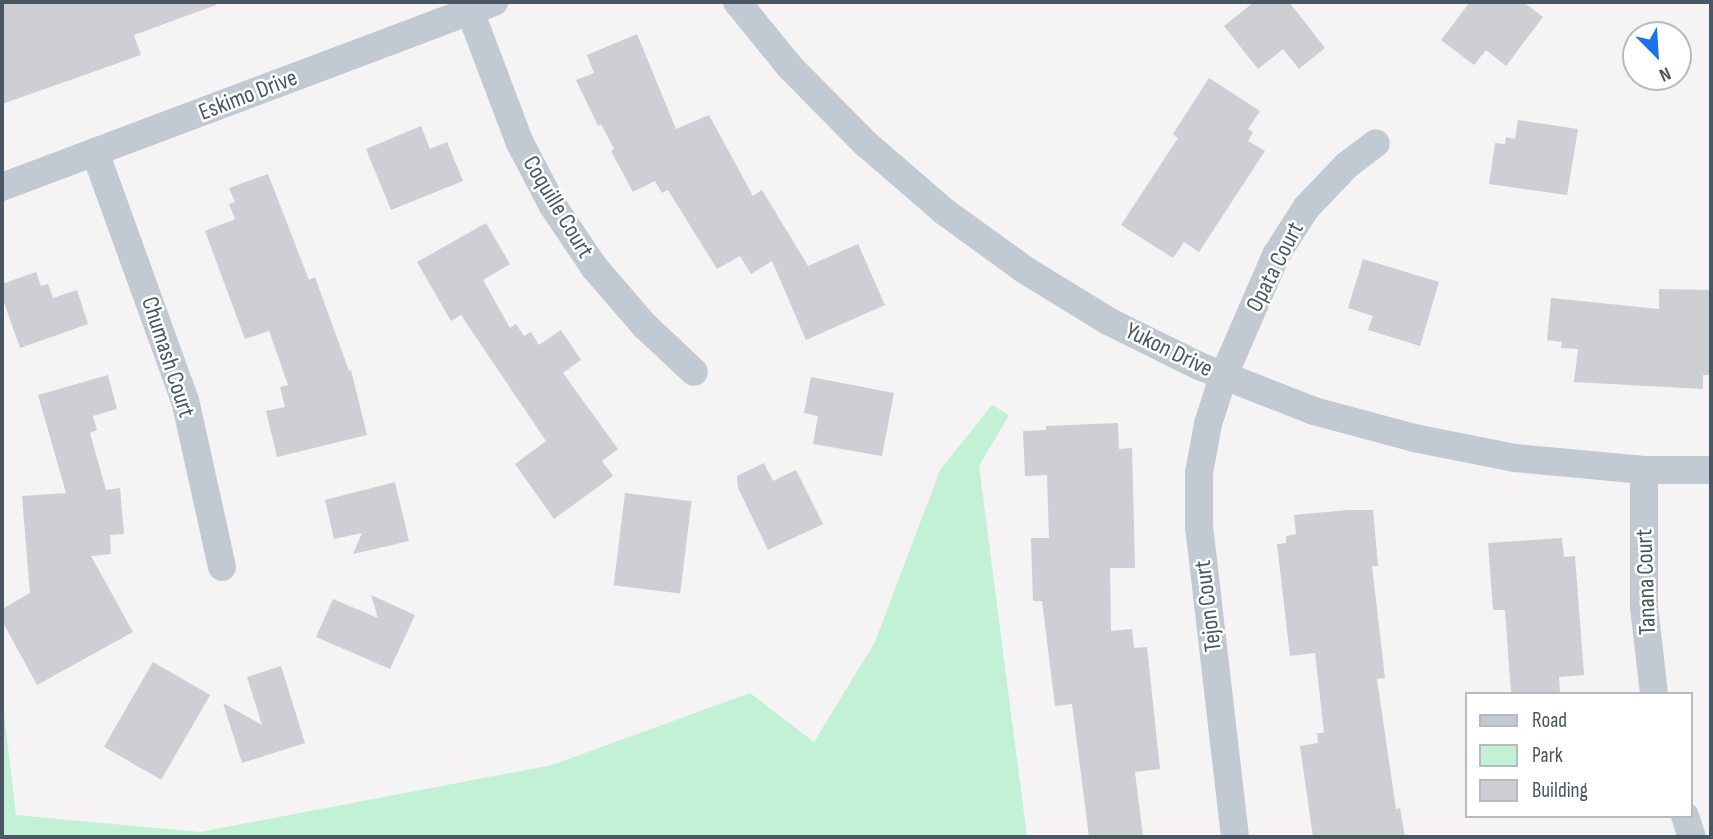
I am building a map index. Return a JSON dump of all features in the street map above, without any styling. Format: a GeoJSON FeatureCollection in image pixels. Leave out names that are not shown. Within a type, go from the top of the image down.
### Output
{"type":"FeatureCollection","features":[{"type":"Feature","properties":{"kind":"street","name":"Yukon Drive"},"geometry":{"type":"LineString","coordinates":[[737,2],[790,67],[865,144],[944,212],[1025,270],[1100,315],[1223,377],[1314,411],[1414,438],[1515,458],[1644,470],[1711,470]]}},
{"type":"Feature","properties":{"kind":"street","name":"Eskimo Drive"},"geometry":{"type":"LineString","coordinates":[[2,187],[482,7]]}},
{"type":"Feature","properties":{"kind":"street","name":"Coquille Court"},"geometry":{"type":"LineString","coordinates":[[482,7],[520,143],[553,206],[594,267],[645,326],[694,372]]}},
{"type":"Feature","properties":{"kind":"street","name":"Opata Court"},"geometry":{"type":"LineString","coordinates":[[1223,377],[1283,243],[1306,208],[1347,165],[1376,143]]}},
{"type":"Feature","properties":{"kind":"street","name":"Chumash Court"},"geometry":{"type":"LineString","coordinates":[[95,152],[185,400],[222,567]]}},
{"type":"Feature","properties":{"kind":"street","name":"Tejon Court"},"geometry":{"type":"LineString","coordinates":[[1223,377],[1208,424],[1199,473],[1199,528],[1235,837]]}},
{"type":"Feature","properties":{"kind":"street","name":"Tanana Court"},"geometry":{"type":"LineString","coordinates":[[1644,470],[1644,607],[1654,692]]}},
{"type":"Feature","properties":{"kind":"street"},"geometry":{"type":"LineString","coordinates":[[1686,818],[1692,837]]}},
{"type":"Feature","properties":{"kind":"green space"},"geometry":{"type":"Polygon","coordinates":[[[992,405],[1009,415],[979,466],[1027,837],[2,837],[2,695],[16,815],[200,832],[552,765],[750,693],[814,742],[875,642],[940,470],[992,405]]]}},
{"type":"Feature","properties":{"kind":"building"},"geometry":{"type":"Polygon","coordinates":[[[2,2],[216,2],[216,5],[134,35],[141,55],[2,104],[2,2]]]}},
{"type":"Feature","properties":{"kind":"building"},"geometry":{"type":"Polygon","coordinates":[[[1254,2],[1289,2],[1325,48],[1299,69],[1283,49],[1258,69],[1224,26],[1254,2]]]}},
{"type":"Feature","properties":{"kind":"building"},"geometry":{"type":"Polygon","coordinates":[[[1470,2],[1523,2],[1543,17],[1506,66],[1486,50],[1474,65],[1441,40],[1470,2]]]}},
{"type":"Feature","properties":{"kind":"building"},"geometry":{"type":"Polygon","coordinates":[[[637,34],[676,129],[709,115],[753,196],[762,190],[808,266],[858,244],[885,305],[806,340],[772,261],[751,274],[740,256],[717,269],[668,190],[662,193],[655,181],[633,192],[611,151],[614,149],[601,124],[598,126],[576,80],[594,73],[587,55],[637,34]]]}},
{"type":"Feature","properties":{"kind":"building"},"geometry":{"type":"Polygon","coordinates":[[[1209,78],[1260,111],[1248,129],[1253,132],[1248,141],[1265,151],[1199,252],[1184,242],[1173,258],[1121,225],[1178,138],[1173,134],[1209,78]]]}},
{"type":"Feature","properties":{"kind":"building"},"geometry":{"type":"Polygon","coordinates":[[[1518,120],[1578,129],[1567,195],[1489,184],[1495,143],[1505,144],[1506,137],[1515,139],[1518,120]]]}},
{"type":"Feature","properties":{"kind":"building"},"geometry":{"type":"Polygon","coordinates":[[[421,126],[430,149],[447,142],[463,181],[391,210],[366,149],[421,126]]]}},
{"type":"Feature","properties":{"kind":"building"},"geometry":{"type":"Polygon","coordinates":[[[268,174],[309,280],[315,277],[349,371],[351,370],[367,435],[277,457],[266,411],[285,407],[280,387],[288,385],[269,331],[245,339],[205,231],[235,219],[229,204],[235,202],[229,188],[268,174]]]}},
{"type":"Feature","properties":{"kind":"building"},"geometry":{"type":"Polygon","coordinates":[[[486,223],[510,264],[483,280],[510,328],[516,324],[524,336],[531,332],[539,345],[561,330],[581,360],[563,373],[618,449],[602,461],[613,476],[554,519],[515,464],[546,441],[461,315],[451,321],[417,262],[486,223]]]}},
{"type":"Feature","properties":{"kind":"building"},"geometry":{"type":"Polygon","coordinates":[[[1363,259],[1439,282],[1420,346],[1368,330],[1373,316],[1348,308],[1363,259]]]}},
{"type":"Feature","properties":{"kind":"building"},"geometry":{"type":"Polygon","coordinates":[[[36,272],[41,286],[48,284],[53,298],[77,290],[88,324],[20,348],[2,297],[2,284],[36,272]]]}},
{"type":"Feature","properties":{"kind":"building"},"geometry":{"type":"Polygon","coordinates":[[[1659,289],[1711,290],[1711,375],[1703,375],[1703,389],[1574,382],[1578,349],[1561,348],[1562,342],[1547,340],[1551,298],[1659,309],[1659,289]]]}},
{"type":"Feature","properties":{"kind":"building"},"geometry":{"type":"Polygon","coordinates":[[[108,375],[117,409],[93,416],[97,430],[90,433],[106,490],[120,488],[124,534],[110,535],[111,554],[91,556],[133,632],[37,685],[2,621],[2,609],[30,593],[22,496],[66,493],[38,395],[108,375]]]}},
{"type":"Feature","properties":{"kind":"building"},"geometry":{"type":"Polygon","coordinates":[[[811,377],[894,393],[882,456],[813,444],[818,416],[804,413],[811,377]]]}},
{"type":"Feature","properties":{"kind":"building"},"geometry":{"type":"Polygon","coordinates":[[[1118,423],[1119,449],[1132,448],[1135,568],[1110,568],[1111,631],[1132,629],[1134,648],[1147,647],[1160,769],[1135,772],[1143,837],[1089,837],[1072,704],[1055,706],[1042,601],[1033,601],[1031,538],[1049,538],[1047,475],[1025,476],[1023,431],[1046,430],[1046,426],[1118,423]]]}},
{"type":"Feature","properties":{"kind":"building"},"geometry":{"type":"Polygon","coordinates":[[[764,463],[773,481],[796,470],[823,524],[768,550],[738,488],[737,476],[764,463]]]}},
{"type":"Feature","properties":{"kind":"building"},"geometry":{"type":"Polygon","coordinates":[[[395,482],[409,541],[353,554],[362,533],[334,539],[325,500],[395,482]]]}},
{"type":"Feature","properties":{"kind":"building"},"geometry":{"type":"Polygon","coordinates":[[[625,493],[692,501],[680,593],[614,585],[625,493]]]}},
{"type":"Feature","properties":{"kind":"building"},"geometry":{"type":"Polygon","coordinates":[[[1373,510],[1378,566],[1372,566],[1385,678],[1377,679],[1396,809],[1400,808],[1405,837],[1313,837],[1300,746],[1318,743],[1317,733],[1324,733],[1315,653],[1290,656],[1277,544],[1286,543],[1286,536],[1296,534],[1294,515],[1373,510]]]}},
{"type":"Feature","properties":{"kind":"building"},"geometry":{"type":"Polygon","coordinates":[[[1562,538],[1564,557],[1575,556],[1584,675],[1559,677],[1560,692],[1511,692],[1505,610],[1493,610],[1488,543],[1562,538]]]}},
{"type":"Feature","properties":{"kind":"building"},"geometry":{"type":"Polygon","coordinates":[[[371,595],[415,615],[390,669],[316,637],[333,599],[378,618],[371,595]]]}},
{"type":"Feature","properties":{"kind":"building"},"geometry":{"type":"Polygon","coordinates":[[[153,662],[210,695],[161,780],[104,747],[153,662]]]}},
{"type":"Feature","properties":{"kind":"building"},"geometry":{"type":"Polygon","coordinates":[[[281,666],[305,743],[242,763],[223,703],[262,725],[247,677],[281,666]]]}}]}
